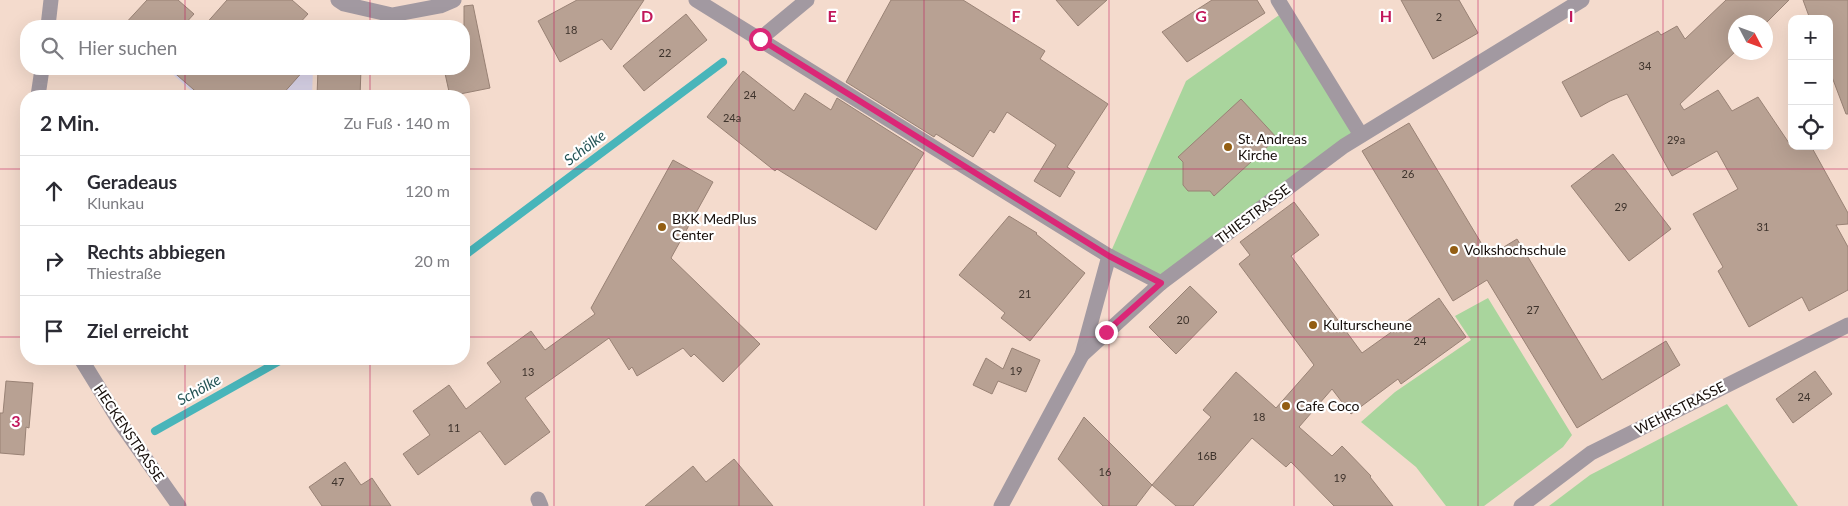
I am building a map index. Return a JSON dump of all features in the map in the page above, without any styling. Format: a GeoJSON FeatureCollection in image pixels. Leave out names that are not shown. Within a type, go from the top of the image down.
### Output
{"type":"FeatureCollection","features":[{"type":"Feature","properties":{"kind":"street"},"geometry":{"type":"LineString","coordinates":[[49,20],[52,0]]}},
{"type":"Feature","properties":{"kind":"street"},"geometry":{"type":"LineString","coordinates":[[338,0],[344,4],[392,15],[440,6],[454,0]]}},
{"type":"Feature","properties":{"kind":"street"},"geometry":{"type":"LineString","coordinates":[[696,0],[1109,256],[1161,283]]}},
{"type":"Feature","properties":{"kind":"street"},"geometry":{"type":"LineString","coordinates":[[760,39],[808,0]]}},
{"type":"Feature","properties":{"kind":"street"},"geometry":{"type":"LineString","coordinates":[[1278,0],[1361,135]]}},
{"type":"Feature","properties":{"kind":"street","name":"THIESTRASSE"},"geometry":{"type":"LineString","coordinates":[[1001,506],[1082,355],[1161,283],[1332,154],[1582,0]]}},
{"type":"Feature","properties":{"kind":"street"},"geometry":{"type":"LineString","coordinates":[[39,90],[41,75]]}},
{"type":"Feature","properties":{"kind":"street"},"geometry":{"type":"LineString","coordinates":[[1082,355],[1109,256]]}},
{"type":"Feature","properties":{"kind":"street","name":"WEHRSTRASSE"},"geometry":{"type":"LineString","coordinates":[[1520,506],[1591,452],[1848,324]]}},
{"type":"Feature","properties":{"kind":"street","name":"HECKENSTRASSE"},"geometry":{"type":"LineString","coordinates":[[85,365],[121,424],[179,506]]}},
{"type":"Feature","properties":{"kind":"shaded area"},"geometry":{"type":"Polygon","coordinates":[[[174,75],[313,75],[312,90],[190,90],[174,75]]]}},
{"type":"Feature","properties":{"kind":"green space"},"geometry":{"type":"Polygon","coordinates":[[[1285,11],[1361,135],[1161,283],[1109,256],[1186,81],[1285,11]]]}},
{"type":"Feature","properties":{"kind":"green space"},"geometry":{"type":"Polygon","coordinates":[[[1488,298],[1572,435],[1563,447],[1484,506],[1446,506],[1416,467],[1361,422],[1395,392],[1471,340],[1455,316],[1488,298]]]}},
{"type":"Feature","properties":{"kind":"green space"},"geometry":{"type":"Polygon","coordinates":[[[1727,404],[1798,506],[1549,506],[1590,475],[1727,404]]]}},
{"type":"Feature","properties":{"kind":"building"},"geometry":{"type":"Polygon","coordinates":[[[147,0],[178,0],[194,14],[188,20],[129,20],[147,0]]]}},
{"type":"Feature","properties":{"kind":"building"},"geometry":{"type":"Polygon","coordinates":[[[227,0],[292,0],[308,14],[302,20],[209,20],[227,0]]]}},
{"type":"Feature","properties":{"kind":"building"},"geometry":{"type":"Polygon","coordinates":[[[577,0],[644,0],[611,50],[602,39],[560,62],[538,21],[577,0]]]}},
{"type":"Feature","properties":{"kind":"building"},"geometry":{"type":"Polygon","coordinates":[[[891,0],[963,0],[1045,51],[1040,59],[1108,104],[1067,167],[1075,172],[1060,197],[1034,181],[1056,145],[1007,112],[994,133],[990,130],[973,157],[936,134],[934,137],[846,82],[891,0]]]}},
{"type":"Feature","properties":{"kind":"building"},"geometry":{"type":"Polygon","coordinates":[[[1056,0],[1107,0],[1078,26],[1056,0]]]}},
{"type":"Feature","properties":{"kind":"building"},"geometry":{"type":"Polygon","coordinates":[[[1212,0],[1257,0],[1265,13],[1187,62],[1162,32],[1212,0]]]}},
{"type":"Feature","properties":{"kind":"building"},"geometry":{"type":"Polygon","coordinates":[[[1401,0],[1459,0],[1478,33],[1433,59],[1401,0]]]}},
{"type":"Feature","properties":{"kind":"building"},"geometry":{"type":"Polygon","coordinates":[[[1726,0],[1789,0],[1773,16],[1728,15],[1728,59],[1680,104],[1684,110],[1718,90],[1732,111],[1758,97],[1788,142],[1788,150],[1813,150],[1848,213],[1848,224],[1836,225],[1848,247],[1848,290],[1809,311],[1802,297],[1749,327],[1718,271],[1723,267],[1693,214],[1738,189],[1717,151],[1672,176],[1627,94],[1581,117],[1562,82],[1658,31],[1661,35],[1677,26],[1685,39],[1726,0]]]}},
{"type":"Feature","properties":{"kind":"building"},"geometry":{"type":"Polygon","coordinates":[[[1803,0],[1848,0],[1848,114],[1846,114],[1833,80],[1833,15],[1809,15],[1803,0]]]}},
{"type":"Feature","properties":{"kind":"building"},"geometry":{"type":"Polygon","coordinates":[[[473,5],[490,88],[470,92],[470,90],[449,90],[445,75],[470,75],[470,20],[464,20],[464,6],[473,5]]]}},
{"type":"Feature","properties":{"kind":"building"},"geometry":{"type":"Polygon","coordinates":[[[686,14],[707,40],[644,91],[623,66],[686,14]]]}},
{"type":"Feature","properties":{"kind":"building"},"geometry":{"type":"Polygon","coordinates":[[[743,71],[794,111],[805,93],[831,110],[837,98],[924,153],[876,230],[777,169],[775,171],[707,117],[743,71]]]}},
{"type":"Feature","properties":{"kind":"building"},"geometry":{"type":"Polygon","coordinates":[[[177,75],[300,75],[286,90],[194,90],[177,75]]]}},
{"type":"Feature","properties":{"kind":"building"},"geometry":{"type":"Polygon","coordinates":[[[318,75],[361,75],[360,90],[317,90],[318,75]]]}},
{"type":"Feature","properties":{"kind":"building","name":"St. Andreas Kirche"},"geometry":{"type":"Polygon","coordinates":[[[1241,99],[1277,138],[1214,196],[1210,191],[1188,191],[1183,185],[1183,162],[1178,157],[1241,99]]]}},
{"type":"Feature","properties":{"kind":"building"},"geometry":{"type":"Polygon","coordinates":[[[1409,123],[1489,256],[1517,239],[1602,380],[1666,341],[1680,365],[1577,428],[1487,280],[1453,301],[1362,151],[1409,123]]]}},
{"type":"Feature","properties":{"kind":"building"},"geometry":{"type":"Polygon","coordinates":[[[1613,154],[1671,229],[1629,261],[1571,186],[1613,154]]]}},
{"type":"Feature","properties":{"kind":"building"},"geometry":{"type":"Polygon","coordinates":[[[673,160],[713,182],[671,258],[760,344],[723,382],[694,354],[691,357],[683,348],[637,376],[632,367],[629,370],[609,338],[525,398],[550,432],[505,465],[480,431],[418,475],[403,454],[430,435],[413,411],[449,385],[466,409],[501,382],[487,363],[531,331],[545,350],[595,314],[591,308],[673,160]]]}},
{"type":"Feature","properties":{"kind":"building"},"geometry":{"type":"Polygon","coordinates":[[[1294,202],[1319,235],[1291,256],[1362,353],[1439,298],[1466,337],[1401,384],[1398,379],[1351,414],[1332,389],[1299,427],[1332,456],[1342,446],[1371,476],[1393,506],[1334,506],[1291,462],[1286,467],[1252,438],[1193,506],[1176,506],[1152,485],[1211,417],[1203,410],[1236,372],[1276,408],[1314,365],[1239,264],[1250,255],[1240,242],[1294,202]]]}},
{"type":"Feature","properties":{"kind":"building"},"geometry":{"type":"Polygon","coordinates":[[[1009,216],[1037,233],[1085,273],[1030,341],[1001,318],[1005,313],[959,275],[1009,216]]]}},
{"type":"Feature","properties":{"kind":"building"},"geometry":{"type":"Polygon","coordinates":[[[1190,286],[1217,312],[1176,354],[1149,327],[1190,286]]]}},
{"type":"Feature","properties":{"kind":"building"},"geometry":{"type":"Polygon","coordinates":[[[1012,348],[1040,360],[1026,392],[998,381],[992,394],[973,385],[986,358],[1003,369],[1012,348]]]}},
{"type":"Feature","properties":{"kind":"building"},"geometry":{"type":"Polygon","coordinates":[[[1815,371],[1832,394],[1793,423],[1776,399],[1815,371]]]}},
{"type":"Feature","properties":{"kind":"building"},"geometry":{"type":"Polygon","coordinates":[[[6,381],[33,383],[29,428],[26,427],[24,455],[0,453],[0,413],[3,413],[6,381]]]}},
{"type":"Feature","properties":{"kind":"building"},"geometry":{"type":"Polygon","coordinates":[[[1084,417],[1152,485],[1136,506],[1103,506],[1058,459],[1084,417]]]}},
{"type":"Feature","properties":{"kind":"building"},"geometry":{"type":"Polygon","coordinates":[[[734,459],[773,506],[645,506],[693,466],[706,482],[734,459]]]}},
{"type":"Feature","properties":{"kind":"building"},"geometry":{"type":"Polygon","coordinates":[[[345,462],[361,485],[372,478],[391,506],[322,506],[309,487],[345,462]]]}},
{"type":"Feature","properties":{"kind":"waterway","name":"Schölke"},"geometry":{"type":"LineString","coordinates":[[470,252],[723,62]]}},
{"type":"Feature","properties":{"kind":"waterway","name":"Schölke"},"geometry":{"type":"LineString","coordinates":[[155,431],[272,365]]}},
{"type":"Feature","properties":{"kind":"place","name":"St. Andreas Kirche"},"geometry":{"type":"Point","coordinates":[1228,147]}},
{"type":"Feature","properties":{"kind":"place","name":"BKK MedPlus Center"},"geometry":{"type":"Point","coordinates":[662,227]}},
{"type":"Feature","properties":{"kind":"place","name":"Volkshochschule"},"geometry":{"type":"Point","coordinates":[1454,250]}},
{"type":"Feature","properties":{"kind":"place","name":"Kulturscheune"},"geometry":{"type":"Point","coordinates":[1313,325]}},
{"type":"Feature","properties":{"kind":"place","name":"Cafe Coco"},"geometry":{"type":"Point","coordinates":[1286,406]}},
{"type":"Feature","properties":{"kind":"route"},"geometry":{"type":"LineString","coordinates":[[760,39],[1109,256],[1161,283],[1106,332]]}}]}
